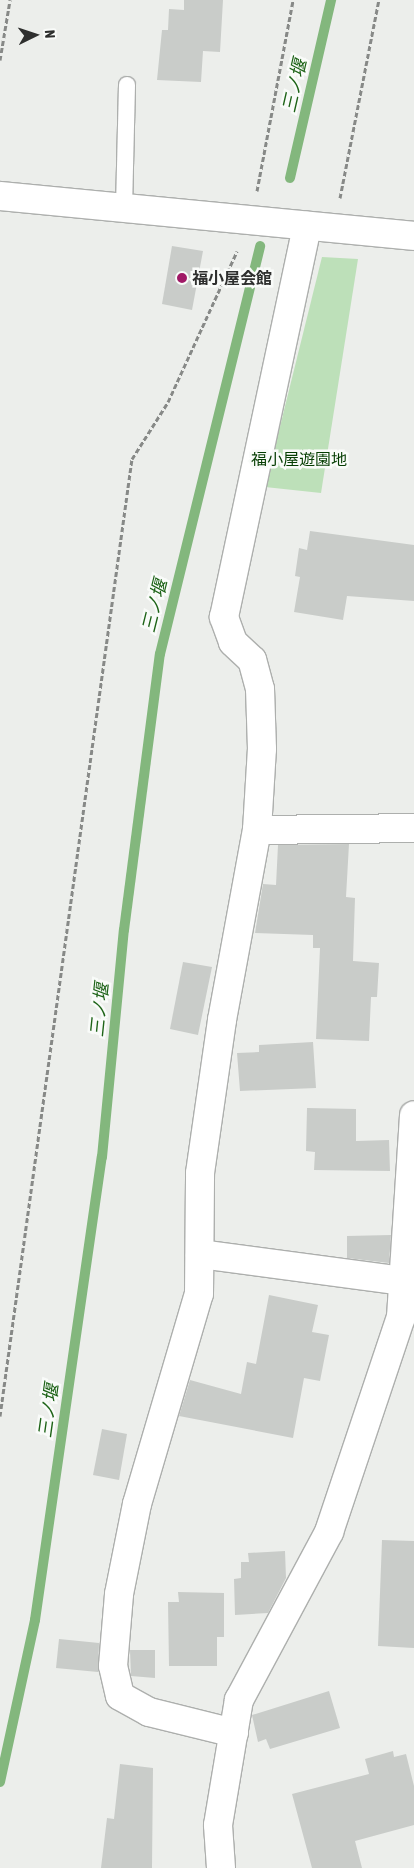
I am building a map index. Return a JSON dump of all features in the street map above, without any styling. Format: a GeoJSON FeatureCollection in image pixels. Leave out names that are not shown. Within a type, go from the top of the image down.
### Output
{"type":"FeatureCollection","features":[{"type":"Feature","properties":{"kind":"street"},"geometry":{"type":"LineString","coordinates":[[0,196],[414,236]]}},
{"type":"Feature","properties":{"kind":"street"},"geometry":{"type":"LineString","coordinates":[[234,1733],[149,1712],[120,1696],[113,1666],[119,1594],[137,1504],[199,1294],[200,1173],[222,1020],[256,830],[262,748],[260,689],[252,660],[233,642],[224,617],[306,226]]}},
{"type":"Feature","properties":{"kind":"street"},"geometry":{"type":"LineString","coordinates":[[256,830],[414,828]]}},
{"type":"Feature","properties":{"kind":"street"},"geometry":{"type":"LineString","coordinates":[[221,1868],[218,1825],[239,1700],[329,1532],[401,1317],[414,1115]]}},
{"type":"Feature","properties":{"kind":"street"},"geometry":{"type":"LineString","coordinates":[[200,1254],[403,1281]]}},
{"type":"Feature","properties":{"kind":"lane"},"geometry":{"type":"LineString","coordinates":[[124,208],[127,85]]}},
{"type":"Feature","properties":{"kind":"path"},"geometry":{"type":"LineString","coordinates":[[0,60],[10,0]]}},
{"type":"Feature","properties":{"kind":"path"},"geometry":{"type":"LineString","coordinates":[[0,1416],[132,459],[168,402],[251,220],[293,0]]}},
{"type":"Feature","properties":{"kind":"path"},"geometry":{"type":"LineString","coordinates":[[334,228],[379,0]]}},
{"type":"Feature","properties":{"kind":"green space","name":"福小屋遊園地"},"geometry":{"type":"Polygon","coordinates":[[[322,257],[358,259],[321,493],[265,487],[322,257]]]}},
{"type":"Feature","properties":{"kind":"building"},"geometry":{"type":"Polygon","coordinates":[[[184,0],[223,0],[220,52],[203,51],[201,82],[157,80],[162,30],[168,30],[169,9],[184,10],[184,0]]]}},
{"type":"Feature","properties":{"kind":"building","name":"福小屋会館"},"geometry":{"type":"Polygon","coordinates":[[[172,246],[203,251],[192,310],[162,304],[172,246]]]}},
{"type":"Feature","properties":{"kind":"building"},"geometry":{"type":"Polygon","coordinates":[[[310,531],[414,545],[414,601],[347,596],[343,620],[294,612],[300,577],[295,576],[299,548],[307,550],[310,531]]]}},
{"type":"Feature","properties":{"kind":"building"},"geometry":{"type":"Polygon","coordinates":[[[349,844],[346,897],[355,898],[353,961],[379,963],[377,997],[371,997],[369,1041],[316,1039],[320,948],[313,948],[313,935],[255,933],[263,884],[276,885],[278,845],[349,844]]]}},
{"type":"Feature","properties":{"kind":"building"},"geometry":{"type":"Polygon","coordinates":[[[183,962],[212,967],[198,1035],[170,1029],[183,962]]]}},
{"type":"Feature","properties":{"kind":"building"},"geometry":{"type":"Polygon","coordinates":[[[313,1042],[316,1088],[240,1091],[237,1053],[259,1052],[259,1045],[313,1042]]]}},
{"type":"Feature","properties":{"kind":"building"},"geometry":{"type":"Polygon","coordinates":[[[307,1108],[356,1109],[356,1141],[389,1140],[390,1171],[314,1170],[315,1152],[306,1151],[307,1108]]]}},
{"type":"Feature","properties":{"kind":"building"},"geometry":{"type":"Polygon","coordinates":[[[391,1235],[389,1263],[347,1258],[347,1236],[391,1235]]]}},
{"type":"Feature","properties":{"kind":"building"},"geometry":{"type":"Polygon","coordinates":[[[269,1295],[318,1305],[312,1332],[329,1335],[320,1381],[304,1378],[293,1438],[179,1416],[190,1380],[241,1394],[247,1362],[256,1364],[269,1295]]]}},
{"type":"Feature","properties":{"kind":"building"},"geometry":{"type":"Polygon","coordinates":[[[102,1429],[127,1434],[119,1480],[93,1475],[102,1429]]]}},
{"type":"Feature","properties":{"kind":"building"},"geometry":{"type":"Polygon","coordinates":[[[382,1540],[414,1541],[414,1648],[378,1646],[382,1540]]]}},
{"type":"Feature","properties":{"kind":"building"},"geometry":{"type":"Polygon","coordinates":[[[285,1551],[286,1578],[268,1613],[235,1615],[234,1579],[241,1578],[241,1562],[249,1562],[248,1553],[285,1551]]]}},
{"type":"Feature","properties":{"kind":"building"},"geometry":{"type":"Polygon","coordinates":[[[178,1592],[224,1593],[224,1637],[217,1637],[217,1666],[169,1666],[168,1602],[179,1602],[178,1592]]]}},
{"type":"Feature","properties":{"kind":"building"},"geometry":{"type":"Polygon","coordinates":[[[59,1639],[99,1643],[98,1672],[56,1668],[59,1639]]]}},
{"type":"Feature","properties":{"kind":"building"},"geometry":{"type":"Polygon","coordinates":[[[130,1650],[155,1650],[155,1678],[131,1676],[130,1650]]]}},
{"type":"Feature","properties":{"kind":"building"},"geometry":{"type":"Polygon","coordinates":[[[329,1691],[340,1728],[270,1749],[266,1739],[258,1742],[252,1715],[329,1691]]]}},
{"type":"Feature","properties":{"kind":"building"},"geometry":{"type":"Polygon","coordinates":[[[393,1751],[394,1757],[406,1754],[414,1786],[414,1825],[355,1841],[362,1868],[312,1868],[292,1794],[369,1774],[365,1759],[393,1751]]]}},
{"type":"Feature","properties":{"kind":"building"},"geometry":{"type":"Polygon","coordinates":[[[120,1764],[153,1768],[152,1868],[101,1868],[107,1818],[114,1819],[120,1764]]]}},
{"type":"Feature","properties":{"kind":"waterway","name":"三ノ堰"},"geometry":{"type":"LineString","coordinates":[[290,178],[331,0]]}},
{"type":"Feature","properties":{"kind":"waterway","name":"三ノ堰"},"geometry":{"type":"LineString","coordinates":[[0,1782],[35,1620],[102,1157],[124,930],[160,654],[260,246]]}},
{"type":"Feature","properties":{"kind":"place","name":"福小屋会館"},"geometry":{"type":"Point","coordinates":[182,278]}}]}
